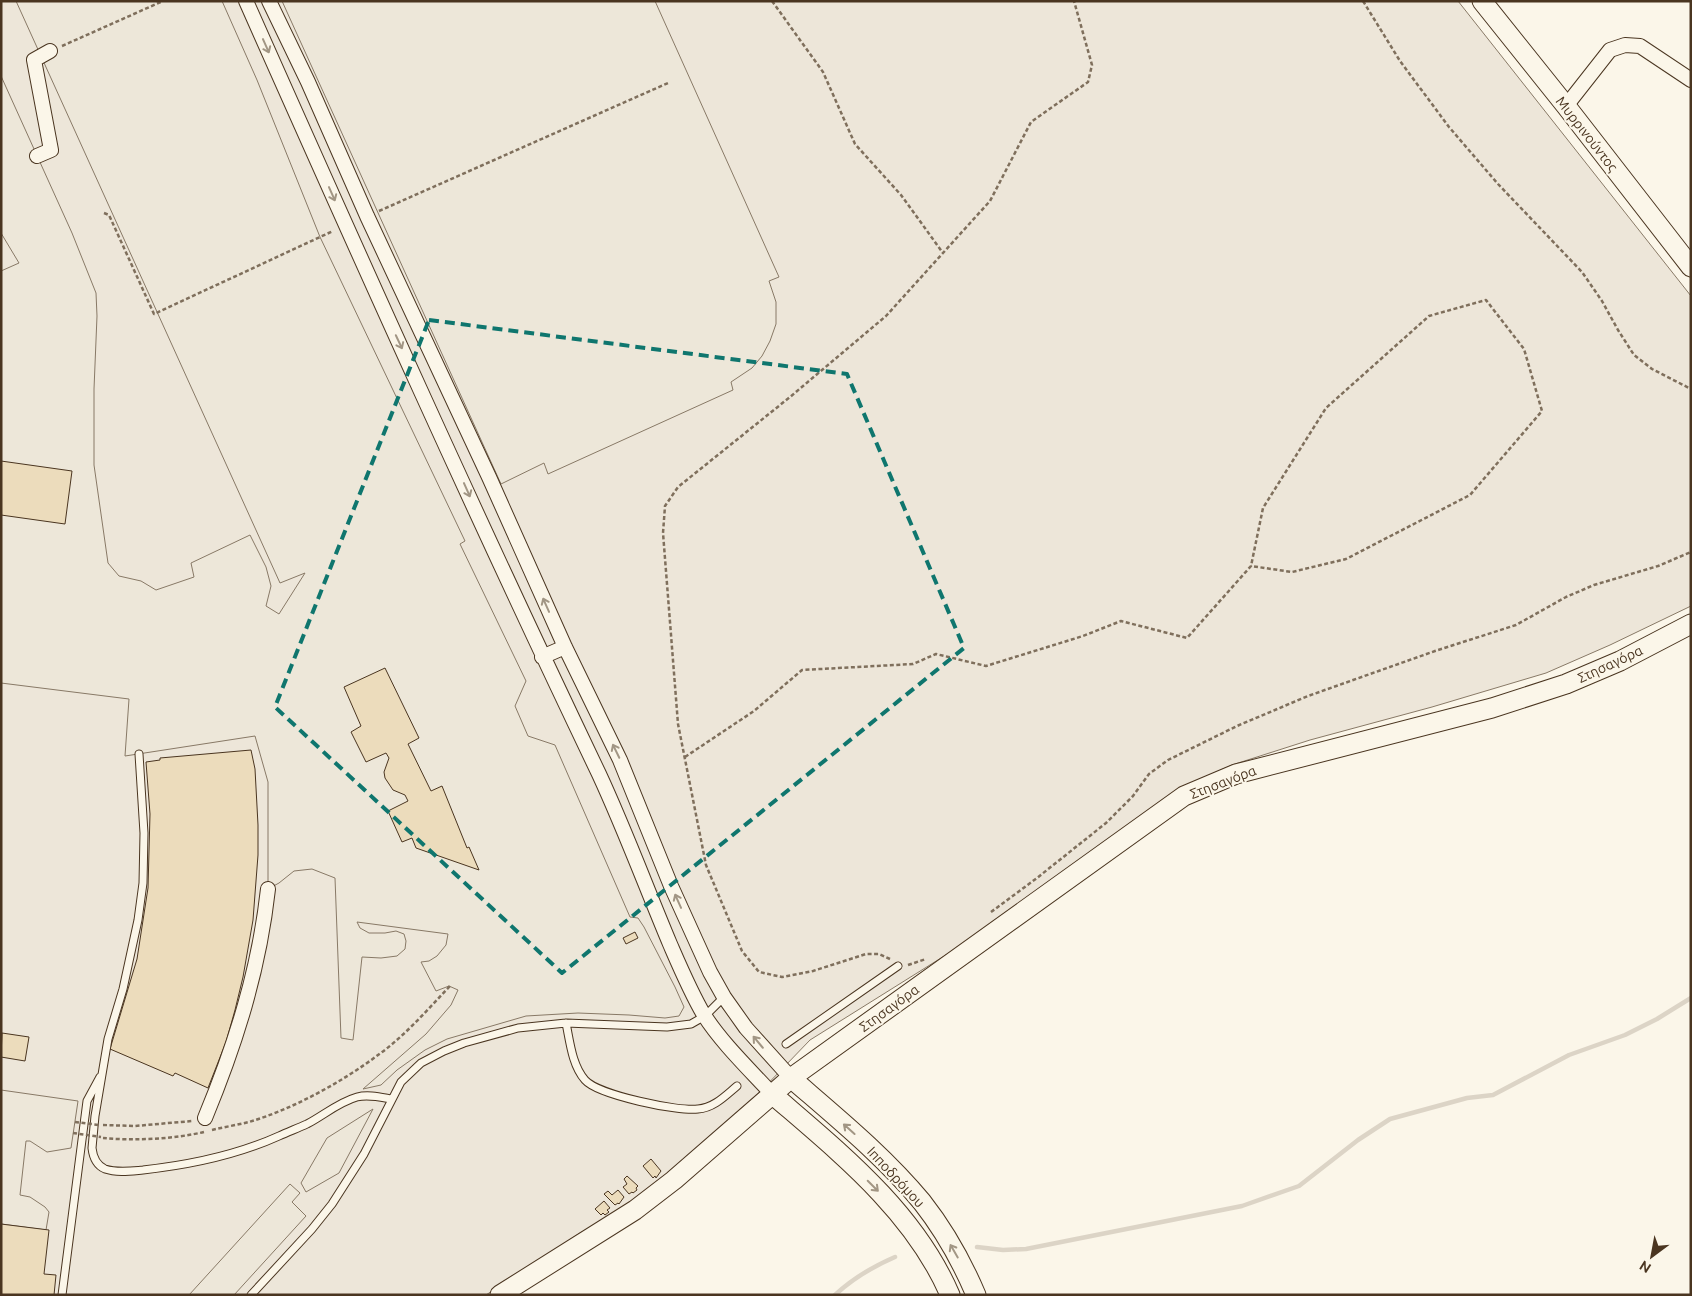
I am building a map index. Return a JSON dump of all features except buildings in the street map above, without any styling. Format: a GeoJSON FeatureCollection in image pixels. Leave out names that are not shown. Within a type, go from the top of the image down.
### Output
{"type":"FeatureCollection","features":[{"type":"Feature","properties":{"kind":"street"},"geometry":{"type":"LineString","coordinates":[[246,1],[542,657],[601,779],[671,946],[705,1016],[772,1094]]}},
{"type":"Feature","properties":{"kind":"street"},"geometry":{"type":"LineString","coordinates":[[269,1],[489,477],[564,647],[620,760],[671,886],[710,972],[724,997],[746,1028],[791,1078]]}},
{"type":"Feature","properties":{"kind":"street","name":"Μυρρινούντος"},"geometry":{"type":"LineString","coordinates":[[1482,1],[1691,267]]}},
{"type":"Feature","properties":{"kind":"street"},"geometry":{"type":"LineString","coordinates":[[1566,106],[1610,50],[1625,45],[1640,46],[1691,80]]}},
{"type":"Feature","properties":{"kind":"street"},"geometry":{"type":"LineString","coordinates":[[37,156],[51,150],[34,60],[50,51]]}},
{"type":"Feature","properties":{"kind":"street","name":"Στησαγόρα"},"geometry":{"type":"LineString","coordinates":[[500,1295],[635,1210],[674,1180],[791,1078],[1184,796],[1236,774],[1492,708],[1566,684],[1620,661],[1691,624]]}},
{"type":"Feature","properties":{"kind":"street"},"geometry":{"type":"LineString","coordinates":[[542,657],[564,647]]}},
{"type":"Feature","properties":{"kind":"street"},"geometry":{"type":"LineString","coordinates":[[205,1118],[242,1021],[255,968],[268,889]]}},
{"type":"Feature","properties":{"kind":"street","name":"Ιπποδρόμου"},"geometry":{"type":"LineString","coordinates":[[791,1078],[858,1137],[922,1202],[955,1253],[976,1295]]}},
{"type":"Feature","properties":{"kind":"street","name":"Ιπποδρόμου"},"geometry":{"type":"LineString","coordinates":[[772,1094],[842,1156],[903,1218],[924,1248],[950,1295]]}},
{"type":"Feature","properties":{"kind":"lane"},"geometry":{"type":"LineString","coordinates":[[139,754],[144,833],[141,902],[132,956],[108,1039],[102,1072],[93,1156],[96,1162],[103,1168],[112,1171],[158,1168],[199,1162],[252,1147],[277,1137],[359,1096],[391,1099]]}},
{"type":"Feature","properties":{"kind":"lane"},"geometry":{"type":"LineString","coordinates":[[786,1044],[898,966]]}},
{"type":"Feature","properties":{"kind":"lane"},"geometry":{"type":"LineString","coordinates":[[251,1295],[332,1204],[364,1154],[401,1082],[421,1063],[444,1051],[518,1028],[566,1023],[666,1027],[691,1024],[705,1016],[724,997]]}},
{"type":"Feature","properties":{"kind":"lane"},"geometry":{"type":"LineString","coordinates":[[566,1023],[577,1070],[586,1082],[604,1091],[677,1109],[700,1109],[713,1105],[738,1086]]}},
{"type":"Feature","properties":{"kind":"lane"},"geometry":{"type":"LineString","coordinates":[[62,1295],[87,1101],[102,1072]]}},
{"type":"Feature","properties":{"kind":"path"},"geometry":{"type":"LineString","coordinates":[[50,51],[163,1]]}},
{"type":"Feature","properties":{"kind":"path"},"geometry":{"type":"LineString","coordinates":[[772,1],[823,72],[855,144],[901,195],[943,253]]}},
{"type":"Feature","properties":{"kind":"path"},"geometry":{"type":"LineString","coordinates":[[931,955],[912,965],[898,966],[880,954],[866,954],[813,972],[782,977],[759,972],[742,950],[706,865],[678,724],[663,533],[665,506],[678,487],[790,397],[886,316],[990,201],[1031,122],[1088,82],[1092,65],[1074,1]]}},
{"type":"Feature","properties":{"kind":"path"},"geometry":{"type":"LineString","coordinates":[[1363,1],[1400,61],[1449,127],[1498,184],[1582,272],[1602,301],[1634,355],[1652,369],[1691,389]]}},
{"type":"Feature","properties":{"kind":"path"},"geometry":{"type":"LineString","coordinates":[[684,757],[754,711],[802,670],[913,664],[936,654],[986,666],[1083,636],[1121,621],[1187,638],[1251,566],[1263,508],[1326,408],[1429,316],[1486,300],[1524,349],[1542,411],[1470,495],[1346,560],[1292,572],[1251,566]]}},
{"type":"Feature","properties":{"kind":"path"},"geometry":{"type":"LineString","coordinates":[[990,913],[1106,823],[1132,796],[1149,774],[1168,760],[1237,726],[1308,696],[1435,651],[1516,625],[1559,601],[1594,585],[1658,566],[1691,552]]}},
{"type":"Feature","properties":{"kind":"path"},"geometry":{"type":"LineString","coordinates":[[73,1132],[120,1140],[201,1133],[250,1121],[294,1104],[337,1082],[379,1055],[450,986]]}},
{"type":"Feature","properties":{"kind":"path"},"geometry":{"type":"LineString","coordinates":[[75,1122],[135,1126],[170,1124],[205,1118]]}},
{"type":"Feature","properties":{"kind":"highlighted area"},"geometry":{"type":"Polygon","coordinates":[[[429,320],[847,374],[964,648],[562,973],[275,707],[429,320]]]}},
{"type":"Feature","properties":{"kind":"shaded area"},"geometry":{"type":"Polygon","coordinates":[[[1,1],[1458,1],[1691,296],[1691,606],[1546,673],[1432,707],[1310,740],[1232,765],[1187,785],[957,948],[810,1040],[731,1122],[636,1202],[580,1233],[486,1295],[1,1295],[1,1]]]}},
{"type":"Feature","properties":{"kind":"shaded area"},"geometry":{"type":"Polygon","coordinates":[[[16,1],[222,1],[257,80],[320,237],[465,541],[460,544],[526,681],[515,706],[528,736],[555,745],[630,917],[638,918],[644,927],[675,987],[684,1007],[679,1016],[665,1018],[578,1013],[526,1016],[447,1039],[425,1050],[397,1070],[381,1085],[363,1089],[426,1034],[451,1005],[458,990],[449,986],[436,991],[421,962],[429,961],[437,956],[446,945],[448,934],[357,922],[360,928],[369,933],[396,931],[404,934],[406,941],[405,949],[397,956],[381,958],[362,957],[353,1040],[341,1038],[335,878],[312,869],[294,871],[268,889],[268,782],[255,736],[125,756],[129,699],[1,683],[1,271],[19,263],[1,233],[1,76],[72,233],[96,293],[94,465],[108,563],[119,576],[141,581],[156,590],[194,577],[191,563],[250,535],[266,567],[271,586],[266,606],[279,614],[305,573],[280,583],[16,1]]]}},
{"type":"Feature","properties":{"kind":"shaded area"},"geometry":{"type":"Polygon","coordinates":[[[282,1],[655,1],[779,277],[769,281],[776,302],[776,324],[762,356],[752,368],[731,382],[733,390],[548,474],[544,463],[501,484],[282,1]]]}},
{"type":"Feature","properties":{"kind":"shaded area"},"geometry":{"type":"Polygon","coordinates":[[[1,1090],[78,1101],[71,1148],[47,1152],[30,1141],[26,1141],[20,1195],[30,1197],[49,1212],[46,1230],[1,1224],[1,1090]]]}},
{"type":"Feature","properties":{"kind":"shaded area"},"geometry":{"type":"Polygon","coordinates":[[[373,1109],[339,1173],[306,1192],[301,1183],[327,1138],[373,1109]]]}},
{"type":"Feature","properties":{"kind":"shaded area"},"geometry":{"type":"Polygon","coordinates":[[[290,1184],[300,1193],[292,1202],[306,1216],[234,1295],[189,1295],[290,1184]]]}},
{"type":"Feature","properties":{"kind":"waterway"},"geometry":{"type":"LineString","coordinates":[[977,1247],[1003,1250],[1026,1249],[1242,1206],[1299,1186],[1358,1140],[1390,1119],[1467,1098],[1493,1095],[1569,1055],[1625,1035],[1657,1019],[1691,998]]}},
{"type":"Feature","properties":{"kind":"waterway"},"geometry":{"type":"LineString","coordinates":[[835,1295],[863,1273],[895,1257]]}}]}
